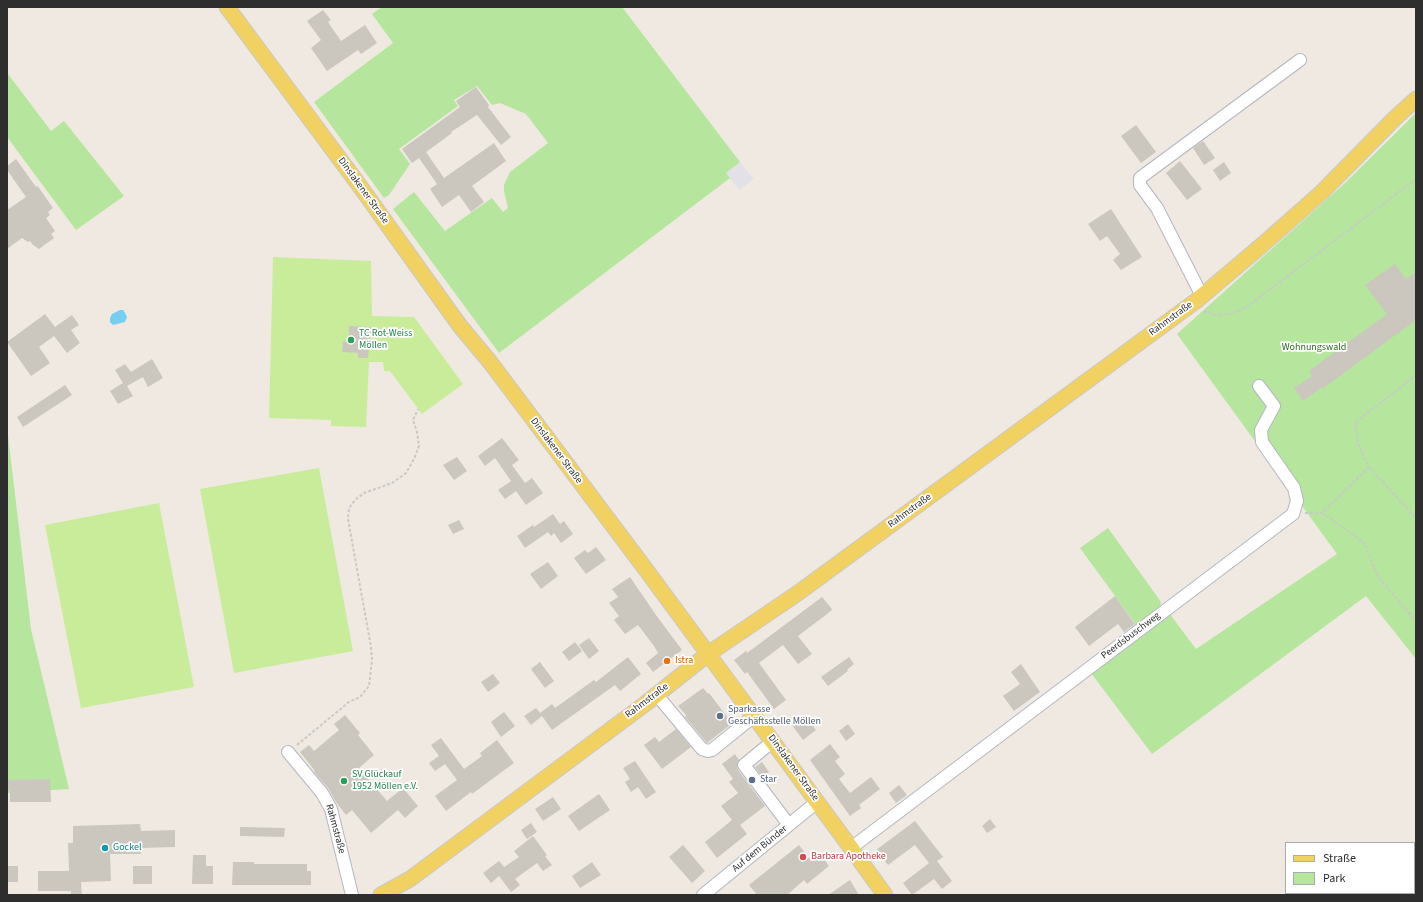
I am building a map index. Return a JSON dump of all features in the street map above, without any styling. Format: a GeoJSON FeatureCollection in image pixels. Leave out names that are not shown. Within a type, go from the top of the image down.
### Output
{"type":"FeatureCollection","features":[{"type":"Feature","properties":{"kind":"main road","name":"Dinslakener Straße"},"geometry":{"type":"LineString","coordinates":[[227,7],[359,185],[460,326],[495,368],[773,741],[884,895]]}},
{"type":"Feature","properties":{"kind":"main road","name":"Rahmstraße"},"geometry":{"type":"LineString","coordinates":[[381,895],[410,879],[708,654],[798,593],[1199,298],[1322,192],[1395,118],[1416,99]]}},
{"type":"Feature","properties":{"kind":"street"},"geometry":{"type":"LineString","coordinates":[[1199,298],[1157,208],[1140,185],[1140,178],[1300,60]]}},
{"type":"Feature","properties":{"kind":"street"},"geometry":{"type":"LineString","coordinates":[[1259,386],[1274,406],[1261,430],[1262,442],[1294,488],[1297,501],[1293,514]]}},
{"type":"Feature","properties":{"kind":"street","name":"Peerdsbuschweg"},"geometry":{"type":"LineString","coordinates":[[851,848],[1293,514]]}},
{"type":"Feature","properties":{"kind":"street"},"geometry":{"type":"LineString","coordinates":[[656,694],[702,749],[708,751],[712,750],[754,716]]}},
{"type":"Feature","properties":{"kind":"street"},"geometry":{"type":"LineString","coordinates":[[773,741],[744,765],[790,825]]}},
{"type":"Feature","properties":{"kind":"street","name":"Rahmstraße"},"geometry":{"type":"LineString","coordinates":[[288,752],[322,793],[331,809],[352,895]]}},
{"type":"Feature","properties":{"kind":"street","name":"Auf dem Bünder"},"geometry":{"type":"LineString","coordinates":[[703,895],[817,802]]}},
{"type":"Feature","properties":{"kind":"path"},"geometry":{"type":"LineString","coordinates":[[1199,298],[1204,310],[1215,315],[1230,314],[1245,308],[1416,179]]}},
{"type":"Feature","properties":{"kind":"path"},"geometry":{"type":"LineString","coordinates":[[1416,375],[1356,424],[1358,444],[1369,467],[1416,518]]}},
{"type":"Feature","properties":{"kind":"path"},"geometry":{"type":"LineString","coordinates":[[288,752],[349,702],[360,697],[368,686],[372,660],[372,647],[348,519],[349,508],[364,493],[392,483],[406,473],[419,446],[413,420],[418,409]]}},
{"type":"Feature","properties":{"kind":"path"},"geometry":{"type":"LineString","coordinates":[[1322,513],[1369,467]]}},
{"type":"Feature","properties":{"kind":"path"},"geometry":{"type":"LineString","coordinates":[[1293,514],[1322,513],[1364,542],[1378,577],[1416,621]]}},
{"type":"Feature","properties":{"kind":"shaded area"},"geometry":{"type":"Polygon","coordinates":[[[740,162],[754,179],[739,190],[726,173],[740,162]]]}},
{"type":"Feature","properties":{"kind":"green space"},"geometry":{"type":"Polygon","coordinates":[[[382,7],[622,7],[740,162],[726,173],[730,178],[499,353],[393,209],[414,192],[445,231],[492,198],[503,212],[508,208],[504,185],[510,172],[548,143],[526,114],[500,103],[492,105],[477,86],[454,100],[458,106],[399,149],[410,164],[389,195],[384,198],[314,102],[393,43],[372,14],[382,7]]]}},
{"type":"Feature","properties":{"kind":"green space"},"geometry":{"type":"Polygon","coordinates":[[[8,74],[51,131],[64,121],[124,196],[76,230],[7,137],[8,74]]]}},
{"type":"Feature","properties":{"kind":"green space","name":"Wohnungswald"},"geometry":{"type":"Polygon","coordinates":[[[1416,113],[1416,659],[1366,596],[1152,754],[1091,673],[1169,613],[1196,649],[1337,554],[1177,334],[1345,183],[1416,113]]]}},
{"type":"Feature","properties":{"kind":"green space","name":"TC Rot-Weiss Möllen"},"geometry":{"type":"Polygon","coordinates":[[[273,257],[371,261],[372,316],[414,317],[463,384],[422,414],[390,371],[384,371],[383,362],[369,362],[366,427],[331,426],[331,420],[269,418],[273,257]]]}},
{"type":"Feature","properties":{"kind":"green space"},"geometry":{"type":"Polygon","coordinates":[[[7,427],[31,629],[69,789],[7,793],[7,427]]]}},
{"type":"Feature","properties":{"kind":"green space"},"geometry":{"type":"Polygon","coordinates":[[[319,468],[353,651],[234,673],[200,489],[319,468]]]}},
{"type":"Feature","properties":{"kind":"green space"},"geometry":{"type":"Polygon","coordinates":[[[159,503],[194,687],[81,708],[45,525],[159,503]]]}},
{"type":"Feature","properties":{"kind":"green space"},"geometry":{"type":"Polygon","coordinates":[[[1108,528],[1161,602],[1159,610],[1137,626],[1080,548],[1108,528]]]}},
{"type":"Feature","properties":{"kind":"water"},"geometry":{"type":"Polygon","coordinates":[[[123,310],[127,317],[125,322],[113,325],[110,322],[110,318],[112,314],[123,310]]]}},
{"type":"Feature","properties":{"kind":"building"},"geometry":{"type":"Polygon","coordinates":[[[323,10],[331,20],[328,22],[341,41],[365,25],[377,43],[361,54],[358,50],[327,71],[311,48],[321,40],[307,21],[323,10]]]}},
{"type":"Feature","properties":{"kind":"building"},"geometry":{"type":"Polygon","coordinates":[[[476,87],[489,105],[488,107],[511,137],[501,145],[477,115],[451,132],[452,133],[426,152],[444,178],[494,143],[506,161],[472,186],[484,202],[471,212],[459,195],[442,207],[430,189],[437,184],[419,158],[412,163],[402,149],[460,107],[456,101],[476,87]]]}},
{"type":"Feature","properties":{"kind":"building"},"geometry":{"type":"Polygon","coordinates":[[[1136,125],[1156,152],[1141,163],[1121,136],[1136,125]]]}},
{"type":"Feature","properties":{"kind":"building"},"geometry":{"type":"Polygon","coordinates":[[[1203,141],[1215,158],[1204,165],[1193,148],[1203,141]]]}},
{"type":"Feature","properties":{"kind":"building"},"geometry":{"type":"Polygon","coordinates":[[[16,159],[53,208],[48,212],[50,215],[46,218],[55,231],[51,234],[54,238],[39,249],[30,241],[28,242],[22,238],[7,249],[7,210],[26,197],[7,170],[7,166],[16,159]]]}},
{"type":"Feature","properties":{"kind":"building"},"geometry":{"type":"Polygon","coordinates":[[[1180,161],[1202,189],[1187,200],[1166,173],[1180,161]]]}},
{"type":"Feature","properties":{"kind":"building"},"geometry":{"type":"Polygon","coordinates":[[[1224,162],[1231,173],[1220,181],[1213,170],[1224,162]]]}},
{"type":"Feature","properties":{"kind":"building"},"geometry":{"type":"Polygon","coordinates":[[[1111,209],[1142,257],[1121,270],[1113,260],[1120,254],[1107,236],[1100,241],[1088,224],[1111,209]]]}},
{"type":"Feature","properties":{"kind":"building"},"geometry":{"type":"Polygon","coordinates":[[[1395,264],[1406,279],[1416,272],[1416,320],[1322,389],[1321,388],[1303,401],[1294,388],[1312,376],[1309,371],[1387,314],[1365,285],[1395,264]]]}},
{"type":"Feature","properties":{"kind":"building"},"geometry":{"type":"Polygon","coordinates":[[[45,314],[55,327],[72,315],[79,325],[71,330],[80,343],[67,353],[54,336],[39,347],[50,363],[31,376],[7,342],[45,314]]]}},
{"type":"Feature","properties":{"kind":"building"},"geometry":{"type":"Polygon","coordinates":[[[349,326],[371,327],[368,358],[358,358],[358,353],[342,352],[343,341],[349,342],[349,326]]]}},
{"type":"Feature","properties":{"kind":"building"},"geometry":{"type":"Polygon","coordinates":[[[152,359],[163,378],[148,387],[143,377],[127,386],[133,396],[118,404],[110,391],[123,383],[115,370],[125,364],[131,372],[152,359]]]}},
{"type":"Feature","properties":{"kind":"building"},"geometry":{"type":"Polygon","coordinates":[[[65,385],[72,395],[23,427],[17,417],[65,385]]]}},
{"type":"Feature","properties":{"kind":"building"},"geometry":{"type":"Polygon","coordinates":[[[502,438],[519,460],[512,465],[525,483],[532,478],[543,493],[526,505],[516,491],[505,499],[498,490],[511,481],[495,458],[485,466],[478,456],[502,438]]]}},
{"type":"Feature","properties":{"kind":"building"},"geometry":{"type":"Polygon","coordinates":[[[457,457],[467,471],[454,480],[443,465],[457,457]]]}},
{"type":"Feature","properties":{"kind":"building"},"geometry":{"type":"Polygon","coordinates":[[[553,514],[560,524],[564,521],[573,534],[561,543],[554,533],[551,536],[548,532],[525,548],[517,536],[553,514]]]}},
{"type":"Feature","properties":{"kind":"building"},"geometry":{"type":"Polygon","coordinates":[[[459,520],[464,529],[453,534],[448,525],[459,520]]]}},
{"type":"Feature","properties":{"kind":"building"},"geometry":{"type":"Polygon","coordinates":[[[596,547],[606,560],[586,574],[574,558],[585,550],[588,553],[596,547]]]}},
{"type":"Feature","properties":{"kind":"building"},"geometry":{"type":"Polygon","coordinates":[[[548,562],[558,576],[541,589],[530,574],[548,562]]]}},
{"type":"Feature","properties":{"kind":"building"},"geometry":{"type":"Polygon","coordinates":[[[630,577],[682,650],[653,672],[646,663],[658,653],[654,646],[638,625],[625,634],[614,620],[619,616],[609,603],[618,597],[612,589],[630,577]]]}},
{"type":"Feature","properties":{"kind":"building"},"geometry":{"type":"Polygon","coordinates":[[[1115,596],[1135,624],[1124,632],[1118,624],[1089,646],[1075,627],[1115,596]]]}},
{"type":"Feature","properties":{"kind":"building"},"geometry":{"type":"Polygon","coordinates":[[[822,597],[832,609],[831,611],[798,636],[812,654],[798,664],[783,645],[759,663],[786,700],[774,709],[747,672],[745,674],[734,660],[746,651],[747,653],[822,597]]]}},
{"type":"Feature","properties":{"kind":"building"},"geometry":{"type":"Polygon","coordinates":[[[589,638],[599,651],[589,659],[579,645],[589,638]]]}},
{"type":"Feature","properties":{"kind":"building"},"geometry":{"type":"Polygon","coordinates":[[[575,642],[582,651],[569,661],[562,652],[575,642]]]}},
{"type":"Feature","properties":{"kind":"building"},"geometry":{"type":"Polygon","coordinates":[[[628,657],[641,674],[620,691],[615,685],[552,730],[542,716],[531,725],[524,716],[536,708],[540,713],[552,704],[555,708],[594,680],[596,682],[628,657]]]}},
{"type":"Feature","properties":{"kind":"building"},"geometry":{"type":"Polygon","coordinates":[[[849,657],[854,664],[847,670],[848,671],[828,686],[821,677],[849,657]]]}},
{"type":"Feature","properties":{"kind":"building"},"geometry":{"type":"Polygon","coordinates":[[[540,662],[554,681],[545,688],[531,669],[540,662]]]}},
{"type":"Feature","properties":{"kind":"building"},"geometry":{"type":"Polygon","coordinates":[[[1021,664],[1040,692],[1014,711],[1003,696],[1020,684],[1011,672],[1021,664]]]}},
{"type":"Feature","properties":{"kind":"building"},"geometry":{"type":"Polygon","coordinates":[[[493,674],[500,683],[488,692],[481,682],[493,674]]]}},
{"type":"Feature","properties":{"kind":"building"},"geometry":{"type":"Polygon","coordinates":[[[703,688],[708,694],[709,693],[728,718],[726,720],[730,725],[707,743],[685,717],[686,715],[678,706],[703,688]]]}},
{"type":"Feature","properties":{"kind":"building"},"geometry":{"type":"Polygon","coordinates":[[[504,712],[515,726],[501,737],[491,722],[504,712]]]}},
{"type":"Feature","properties":{"kind":"building","name":"SV Glückauf 1952 Möllen e.V."},"geometry":{"type":"Polygon","coordinates":[[[345,715],[360,733],[358,735],[374,755],[359,768],[387,801],[403,788],[418,806],[405,818],[398,810],[371,833],[352,810],[346,815],[328,788],[314,772],[315,771],[300,752],[309,745],[314,751],[339,730],[334,724],[345,715]]]}},
{"type":"Feature","properties":{"kind":"building"},"geometry":{"type":"Polygon","coordinates":[[[805,715],[816,730],[803,740],[792,725],[805,715]]]}},
{"type":"Feature","properties":{"kind":"building"},"geometry":{"type":"Polygon","coordinates":[[[848,724],[855,734],[846,741],[839,731],[848,724]]]}},
{"type":"Feature","properties":{"kind":"building"},"geometry":{"type":"Polygon","coordinates":[[[676,729],[691,747],[662,769],[644,745],[655,737],[659,742],[676,729]]]}},
{"type":"Feature","properties":{"kind":"building"},"geometry":{"type":"Polygon","coordinates":[[[441,738],[464,769],[482,756],[480,753],[497,740],[514,763],[446,811],[435,796],[457,780],[445,764],[435,771],[429,763],[439,756],[431,745],[441,738]]]}},
{"type":"Feature","properties":{"kind":"building"},"geometry":{"type":"Polygon","coordinates":[[[830,744],[840,757],[835,761],[845,774],[839,779],[850,793],[871,777],[880,789],[859,805],[861,808],[850,816],[810,760],[830,744]]]}},
{"type":"Feature","properties":{"kind":"building"},"geometry":{"type":"Polygon","coordinates":[[[735,754],[739,760],[737,766],[738,770],[765,806],[740,825],[747,834],[717,858],[705,842],[732,820],[721,806],[738,793],[729,782],[733,779],[722,764],[735,754]]]}},
{"type":"Feature","properties":{"kind":"building"},"geometry":{"type":"Polygon","coordinates":[[[635,761],[656,792],[646,799],[638,787],[631,792],[625,782],[630,779],[623,768],[635,761]]]}},
{"type":"Feature","properties":{"kind":"building"},"geometry":{"type":"Polygon","coordinates":[[[762,762],[769,772],[762,777],[755,767],[762,762]]]}},
{"type":"Feature","properties":{"kind":"building"},"geometry":{"type":"Polygon","coordinates":[[[50,779],[51,802],[10,802],[10,789],[7,789],[7,780],[50,779]]]}},
{"type":"Feature","properties":{"kind":"building"},"geometry":{"type":"Polygon","coordinates":[[[899,785],[907,795],[896,803],[889,793],[899,785]]]}},
{"type":"Feature","properties":{"kind":"building"},"geometry":{"type":"Polygon","coordinates":[[[599,794],[610,810],[579,831],[568,816],[599,794]]]}},
{"type":"Feature","properties":{"kind":"building"},"geometry":{"type":"Polygon","coordinates":[[[553,797],[561,809],[543,821],[535,809],[553,797]]]}},
{"type":"Feature","properties":{"kind":"building"},"geometry":{"type":"Polygon","coordinates":[[[990,819],[996,827],[987,833],[982,826],[990,819]]]}},
{"type":"Feature","properties":{"kind":"building"},"geometry":{"type":"Polygon","coordinates":[[[915,821],[943,857],[937,861],[952,881],[942,889],[934,879],[912,895],[903,883],[929,863],[915,845],[888,865],[876,850],[915,821]]]}},
{"type":"Feature","properties":{"kind":"building"},"geometry":{"type":"Polygon","coordinates":[[[531,823],[537,832],[527,839],[521,830],[531,823]]]}},
{"type":"Feature","properties":{"kind":"building","name":"Gockel"},"geometry":{"type":"Polygon","coordinates":[[[140,824],[141,831],[175,830],[175,847],[141,848],[141,854],[110,854],[111,881],[81,882],[82,895],[71,895],[71,891],[38,891],[38,871],[69,871],[68,843],[73,843],[73,826],[140,824]]]}},
{"type":"Feature","properties":{"kind":"building"},"geometry":{"type":"Polygon","coordinates":[[[240,827],[285,828],[284,837],[240,836],[240,827]]]}},
{"type":"Feature","properties":{"kind":"building"},"geometry":{"type":"Polygon","coordinates":[[[533,836],[547,855],[545,856],[552,865],[543,871],[537,863],[515,879],[520,885],[511,892],[499,876],[491,883],[483,873],[499,861],[504,867],[519,857],[514,851],[533,836]]]}},
{"type":"Feature","properties":{"kind":"building"},"geometry":{"type":"Polygon","coordinates":[[[683,845],[705,871],[692,883],[669,857],[683,845]]]}},
{"type":"Feature","properties":{"kind":"building"},"geometry":{"type":"Polygon","coordinates":[[[799,845],[811,861],[822,856],[829,866],[807,884],[804,880],[787,895],[757,895],[749,885],[799,845]]]}},
{"type":"Feature","properties":{"kind":"building"},"geometry":{"type":"Polygon","coordinates":[[[193,855],[206,855],[206,866],[213,866],[213,884],[192,884],[193,855]]]}},
{"type":"Feature","properties":{"kind":"building"},"geometry":{"type":"Polygon","coordinates":[[[233,862],[254,862],[254,864],[307,864],[307,871],[311,871],[311,885],[232,885],[233,862]]]}},
{"type":"Feature","properties":{"kind":"building"},"geometry":{"type":"Polygon","coordinates":[[[592,862],[601,875],[580,888],[572,876],[592,862]]]}},
{"type":"Feature","properties":{"kind":"building"},"geometry":{"type":"Polygon","coordinates":[[[7,866],[18,866],[18,882],[7,882],[7,866]]]}},
{"type":"Feature","properties":{"kind":"building"},"geometry":{"type":"Polygon","coordinates":[[[133,866],[152,866],[152,884],[133,884],[133,866]]]}},
{"type":"Feature","properties":{"kind":"building"},"geometry":{"type":"Polygon","coordinates":[[[850,880],[859,895],[828,895],[850,880]]]}},
{"type":"Feature","properties":{"kind":"place","name":"TC Rot-Weiss Möllen"},"geometry":{"type":"Point","coordinates":[351,340]}},
{"type":"Feature","properties":{"kind":"place","name":"Istra"},"geometry":{"type":"Point","coordinates":[667,661]}},
{"type":"Feature","properties":{"kind":"place","name":"Sparkasse Geschäftsstelle Möllen"},"geometry":{"type":"Point","coordinates":[720,716]}},
{"type":"Feature","properties":{"kind":"place","name":"Star"},"geometry":{"type":"Point","coordinates":[752,780]}},
{"type":"Feature","properties":{"kind":"place","name":"SV Glückauf 1952 Möllen e.V."},"geometry":{"type":"Point","coordinates":[344,781]}},
{"type":"Feature","properties":{"kind":"place","name":"Gockel"},"geometry":{"type":"Point","coordinates":[105,848]}},
{"type":"Feature","properties":{"kind":"place","name":"Barbara Apotheke"},"geometry":{"type":"Point","coordinates":[803,857]}}]}
